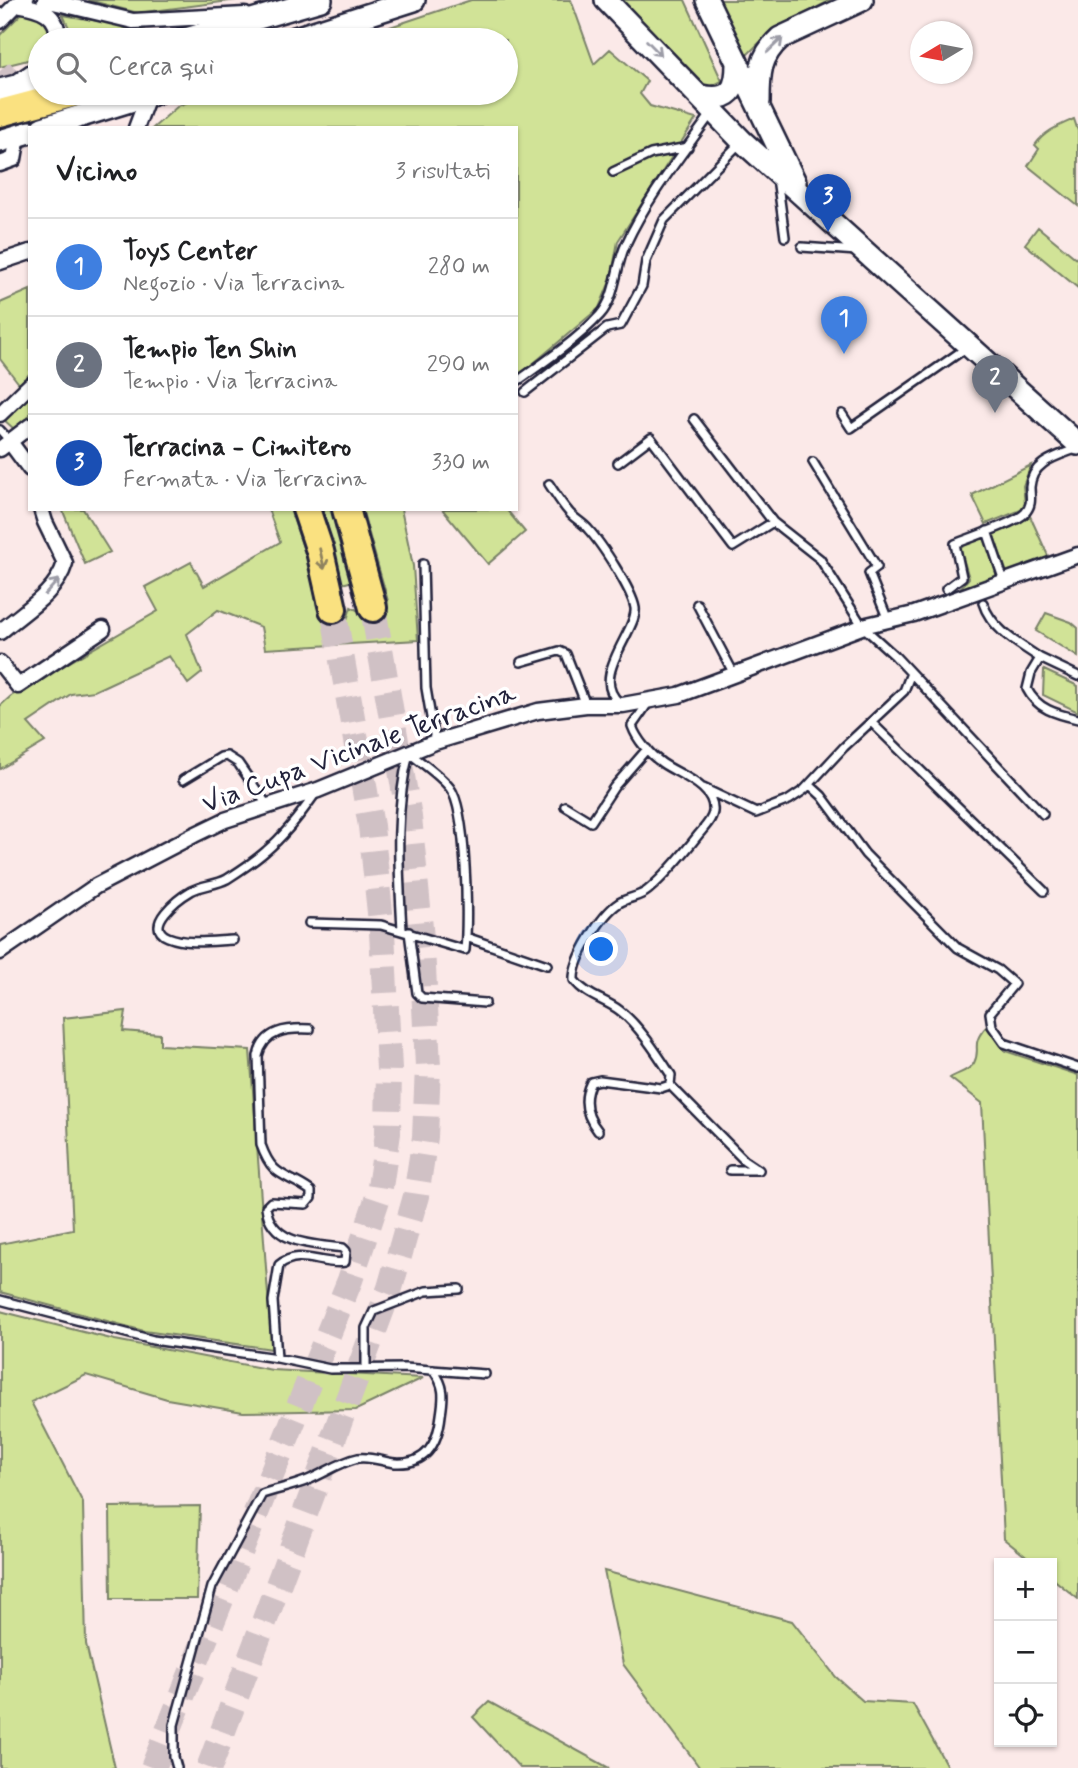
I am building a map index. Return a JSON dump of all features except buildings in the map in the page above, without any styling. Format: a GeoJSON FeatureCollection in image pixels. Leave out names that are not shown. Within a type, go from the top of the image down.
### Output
{"type":"FeatureCollection","features":[{"type":"Feature","properties":{"kind":"highway"},"geometry":{"type":"LineString","coordinates":[[1,97],[28,102]]}},
{"type":"Feature","properties":{"kind":"highway"},"geometry":{"type":"LineString","coordinates":[[40,105],[80,113]]}},
{"type":"Feature","properties":{"kind":"highway"},"geometry":{"type":"LineString","coordinates":[[307,511],[320,551],[333,609]]}},
{"type":"Feature","properties":{"kind":"highway"},"geometry":{"type":"LineString","coordinates":[[347,511],[373,608]]}},
{"type":"Feature","properties":{"kind":"main road"},"geometry":{"type":"LineString","coordinates":[[224,28],[321,0]]}},
{"type":"Feature","properties":{"kind":"main road"},"geometry":{"type":"LineString","coordinates":[[326,28],[414,0]]}},
{"type":"Feature","properties":{"kind":"main road"},"geometry":{"type":"LineString","coordinates":[[606,0],[742,141],[800,190],[1077,444]]}},
{"type":"Feature","properties":{"kind":"main road"},"geometry":{"type":"LineString","coordinates":[[707,0],[800,190]]}},
{"type":"Feature","properties":{"kind":"main road"},"geometry":{"type":"LineString","coordinates":[[759,108],[759,72],[763,58],[770,48],[780,38],[862,0]]}},
{"type":"Feature","properties":{"kind":"main road"},"geometry":{"type":"LineString","coordinates":[[707,104],[711,98],[725,96],[731,92],[737,77],[737,63]]}},
{"type":"Feature","properties":{"kind":"main road"},"geometry":{"type":"LineString","coordinates":[[1,97],[28,85]]}},
{"type":"Feature","properties":{"kind":"main road"},"geometry":{"type":"LineString","coordinates":[[47,126],[110,105]]}},
{"type":"Feature","properties":{"kind":"street"},"geometry":{"type":"LineString","coordinates":[[45,0],[133,21],[274,14]]}},
{"type":"Feature","properties":{"kind":"street"},"geometry":{"type":"LineString","coordinates":[[0,21],[23,2],[49,13],[57,28]]}},
{"type":"Feature","properties":{"kind":"street"},"geometry":{"type":"LineString","coordinates":[[1,97],[28,76]]}},
{"type":"Feature","properties":{"kind":"street"},"geometry":{"type":"LineString","coordinates":[[137,126],[147,105]]}},
{"type":"Feature","properties":{"kind":"street"},"geometry":{"type":"LineString","coordinates":[[0,164],[14,159],[16,136]]}},
{"type":"Feature","properties":{"kind":"street"},"geometry":{"type":"LineString","coordinates":[[0,262],[28,253]]}},
{"type":"Feature","properties":{"kind":"street"},"geometry":{"type":"LineString","coordinates":[[0,414],[28,387]]}},
{"type":"Feature","properties":{"kind":"street"},"geometry":{"type":"LineString","coordinates":[[28,428],[5,445],[28,467]]}},
{"type":"Feature","properties":{"kind":"street"},"geometry":{"type":"LineString","coordinates":[[0,632],[46,595],[61,577],[65,563],[42,511]]}},
{"type":"Feature","properties":{"kind":"street","name":"Via Cupa Vicinale Terracina"},"geometry":{"type":"LineString","coordinates":[[0,951],[96,886],[194,835],[267,805],[317,790],[436,742],[538,711],[586,705],[622,705],[679,695],[863,627],[914,614],[1078,555]]}},
{"type":"Feature","properties":{"kind":"street"},"geometry":{"type":"LineString","coordinates":[[0,663],[18,686],[103,629]]}},
{"type":"Feature","properties":{"kind":"lane"},"geometry":{"type":"LineString","coordinates":[[518,381],[545,362],[601,313],[610,296],[624,246],[688,146],[707,104]]}},
{"type":"Feature","properties":{"kind":"lane"},"geometry":{"type":"LineString","coordinates":[[525,392],[607,328],[621,325],[642,286],[646,261],[664,220],[742,141]]}},
{"type":"Feature","properties":{"kind":"lane"},"geometry":{"type":"LineString","coordinates":[[613,172],[651,154],[688,146]]}},
{"type":"Feature","properties":{"kind":"lane"},"geometry":{"type":"LineString","coordinates":[[776,171],[785,237]]}},
{"type":"Feature","properties":{"kind":"lane"},"geometry":{"type":"LineString","coordinates":[[802,247],[868,252]]}},
{"type":"Feature","properties":{"kind":"lane"},"geometry":{"type":"LineString","coordinates":[[842,414],[851,428],[970,345]]}},
{"type":"Feature","properties":{"kind":"lane"},"geometry":{"type":"LineString","coordinates":[[694,419],[773,522],[820,559],[863,627],[911,673],[1043,814]]}},
{"type":"Feature","properties":{"kind":"lane"},"geometry":{"type":"LineString","coordinates":[[0,429],[5,445]]}},
{"type":"Feature","properties":{"kind":"lane"},"geometry":{"type":"LineString","coordinates":[[618,463],[651,438],[733,547],[773,522]]}},
{"type":"Feature","properties":{"kind":"lane"},"geometry":{"type":"LineString","coordinates":[[946,589],[962,577],[955,544],[1023,516],[1031,504],[1030,485],[1035,471],[1045,461],[1077,444]]}},
{"type":"Feature","properties":{"kind":"lane"},"geometry":{"type":"LineString","coordinates":[[813,463],[877,567],[869,573],[888,620]]}},
{"type":"Feature","properties":{"kind":"lane"},"geometry":{"type":"LineString","coordinates":[[550,484],[569,513],[587,527],[601,546],[632,596],[635,611],[618,647],[611,670],[610,688],[614,698],[622,705]]}},
{"type":"Feature","properties":{"kind":"lane"},"geometry":{"type":"LineString","coordinates":[[986,531],[1004,582]]}},
{"type":"Feature","properties":{"kind":"lane"},"geometry":{"type":"LineString","coordinates":[[423,564],[426,688],[436,742]]}},
{"type":"Feature","properties":{"kind":"lane"},"geometry":{"type":"LineString","coordinates":[[983,603],[985,611],[1008,636],[1040,658],[1078,676]]}},
{"type":"Feature","properties":{"kind":"lane"},"geometry":{"type":"LineString","coordinates":[[697,604],[734,674]]}},
{"type":"Feature","properties":{"kind":"lane"},"geometry":{"type":"LineString","coordinates":[[521,662],[559,651],[566,654],[586,705]]}},
{"type":"Feature","properties":{"kind":"lane"},"geometry":{"type":"LineString","coordinates":[[1040,658],[1031,673],[1027,689],[1034,702],[1078,719]]}},
{"type":"Feature","properties":{"kind":"lane"},"geometry":{"type":"LineString","coordinates":[[651,700],[632,726],[636,737],[647,749],[660,762],[703,788],[756,813],[789,800],[810,785],[904,691],[911,673]]}},
{"type":"Feature","properties":{"kind":"lane"},"geometry":{"type":"LineString","coordinates":[[871,722],[1044,891]]}},
{"type":"Feature","properties":{"kind":"lane"},"geometry":{"type":"LineString","coordinates":[[565,806],[591,822],[614,788],[647,749]]}},
{"type":"Feature","properties":{"kind":"lane"},"geometry":{"type":"LineString","coordinates":[[309,923],[381,925],[406,931],[465,950],[462,840],[458,805],[451,789],[409,753],[402,781],[399,822],[406,931],[417,993],[422,998],[485,1003]]}},
{"type":"Feature","properties":{"kind":"lane"},"geometry":{"type":"LineString","coordinates":[[183,780],[220,757],[227,756],[238,763],[267,805]]}},
{"type":"Feature","properties":{"kind":"lane"},"geometry":{"type":"LineString","coordinates":[[810,785],[864,855],[958,948],[998,970],[1014,984],[990,1013],[992,1026],[1004,1043],[1078,1068]]}},
{"type":"Feature","properties":{"kind":"lane"},"geometry":{"type":"LineString","coordinates":[[670,1085],[671,1075],[631,1021],[619,1010],[583,989],[574,980],[574,972],[605,916],[618,904],[649,890],[690,846],[713,816],[713,808],[703,788]]}},
{"type":"Feature","properties":{"kind":"lane"},"geometry":{"type":"LineString","coordinates":[[233,940],[201,942],[168,937],[162,933],[159,926],[160,918],[192,891],[228,878],[266,851],[301,815],[317,790]]}},
{"type":"Feature","properties":{"kind":"lane"},"geometry":{"type":"LineString","coordinates":[[466,937],[547,965]]}},
{"type":"Feature","properties":{"kind":"lane"},"geometry":{"type":"LineString","coordinates":[[277,1358],[273,1314],[279,1265],[301,1256],[338,1263],[345,1262],[347,1256],[343,1248],[296,1242],[276,1230],[267,1217],[266,1207],[271,1202],[306,1204],[311,1198],[311,1191],[278,1174],[264,1155],[261,1145],[258,1056],[261,1044],[269,1037],[282,1031],[310,1030]]}},
{"type":"Feature","properties":{"kind":"lane"},"geometry":{"type":"LineString","coordinates":[[598,1131],[592,1123],[585,1100],[591,1082],[600,1080],[661,1088],[670,1085]]}},
{"type":"Feature","properties":{"kind":"lane"},"geometry":{"type":"LineString","coordinates":[[670,1085],[744,1160],[759,1170],[730,1170]]}},
{"type":"Feature","properties":{"kind":"lane"},"geometry":{"type":"LineString","coordinates":[[366,1368],[366,1328],[374,1311],[426,1291],[459,1289]]}},
{"type":"Feature","properties":{"kind":"lane"},"geometry":{"type":"LineString","coordinates":[[0,1300],[153,1340],[277,1358],[330,1369],[433,1370],[485,1374]]}},
{"type":"Feature","properties":{"kind":"lane"},"geometry":{"type":"LineString","coordinates":[[177,1768],[174,1757],[174,1725],[212,1587],[262,1494],[307,1481],[360,1458],[396,1463],[415,1461],[431,1451],[440,1427],[443,1401],[442,1382],[433,1370]]}},
{"type":"Feature","properties":{"kind":"green space"},"geometry":{"type":"Polygon","coordinates":[[[88,0],[237,0],[138,13],[88,0]]]}},
{"type":"Feature","properties":{"kind":"green space"},"geometry":{"type":"Polygon","coordinates":[[[471,0],[571,0],[594,64],[610,49],[647,81],[640,94],[650,106],[696,119],[618,241],[611,279],[599,308],[518,376],[518,126],[155,126],[180,105],[518,105],[518,28],[387,28],[471,0]]]}},
{"type":"Feature","properties":{"kind":"green space"},"geometry":{"type":"Polygon","coordinates":[[[621,0],[685,0],[722,81],[708,88],[621,0]]]}},
{"type":"Feature","properties":{"kind":"green space"},"geometry":{"type":"Polygon","coordinates":[[[718,0],[831,0],[769,33],[744,58],[718,0]]]}},
{"type":"Feature","properties":{"kind":"green space"},"geometry":{"type":"Polygon","coordinates":[[[24,11],[44,21],[49,28],[28,28],[28,60],[0,67],[0,35],[24,11]]]}},
{"type":"Feature","properties":{"kind":"green space"},"geometry":{"type":"Polygon","coordinates":[[[63,15],[140,28],[69,28],[63,15]]]}},
{"type":"Feature","properties":{"kind":"green space"},"geometry":{"type":"Polygon","coordinates":[[[1074,119],[1078,131],[1078,206],[1028,166],[1039,149],[1035,145],[1039,140],[1052,129],[1074,119]]]}},
{"type":"Feature","properties":{"kind":"green space"},"geometry":{"type":"Polygon","coordinates":[[[1038,227],[1078,260],[1078,288],[1025,244],[1038,227]]]}},
{"type":"Feature","properties":{"kind":"green space"},"geometry":{"type":"Polygon","coordinates":[[[28,291],[28,375],[20,385],[0,359],[0,303],[28,291]]]}},
{"type":"Feature","properties":{"kind":"green space"},"geometry":{"type":"Polygon","coordinates":[[[28,395],[28,418],[15,430],[2,418],[28,395]]]}},
{"type":"Feature","properties":{"kind":"green space"},"geometry":{"type":"Polygon","coordinates":[[[1031,465],[1023,486],[1025,504],[1021,510],[986,524],[972,495],[1031,465]]]}},
{"type":"Feature","properties":{"kind":"green space"},"geometry":{"type":"Polygon","coordinates":[[[63,511],[84,511],[110,552],[85,564],[63,511]]]}},
{"type":"Feature","properties":{"kind":"green space"},"geometry":{"type":"Polygon","coordinates":[[[269,511],[291,511],[311,571],[317,607],[328,622],[337,627],[347,620],[351,607],[375,619],[384,618],[388,601],[363,511],[401,511],[413,566],[418,640],[265,649],[261,627],[218,610],[187,634],[202,673],[188,684],[169,656],[94,691],[71,694],[28,723],[45,742],[0,769],[0,706],[11,696],[158,611],[145,587],[191,562],[204,586],[280,542],[269,511]]]}},
{"type":"Feature","properties":{"kind":"green space"},"geometry":{"type":"Polygon","coordinates":[[[324,511],[333,511],[353,581],[342,584],[324,511]]]}},
{"type":"Feature","properties":{"kind":"green space"},"geometry":{"type":"Polygon","coordinates":[[[444,511],[508,511],[525,532],[488,564],[444,511]]]}},
{"type":"Feature","properties":{"kind":"green space"},"geometry":{"type":"Polygon","coordinates":[[[1030,516],[1049,558],[1007,573],[993,533],[1030,516]]]}},
{"type":"Feature","properties":{"kind":"green space"},"geometry":{"type":"Polygon","coordinates":[[[984,537],[998,578],[956,593],[969,578],[959,545],[984,537]]]}},
{"type":"Feature","properties":{"kind":"green space"},"geometry":{"type":"Polygon","coordinates":[[[1046,613],[1071,622],[1078,628],[1078,657],[1036,631],[1046,613]]]}},
{"type":"Feature","properties":{"kind":"green space"},"geometry":{"type":"Polygon","coordinates":[[[1044,670],[1078,686],[1078,712],[1043,695],[1044,670]]]}},
{"type":"Feature","properties":{"kind":"green space"},"geometry":{"type":"Polygon","coordinates":[[[126,1011],[123,1031],[160,1034],[160,1045],[250,1050],[272,1349],[144,1331],[0,1292],[0,1244],[73,1229],[63,1018],[126,1011]]]}},
{"type":"Feature","properties":{"kind":"green space"},"geometry":{"type":"Polygon","coordinates":[[[987,1026],[1005,1051],[1078,1075],[1078,1599],[1057,1582],[1057,1558],[1028,1558],[1004,1539],[982,1103],[950,1078],[972,1066],[976,1058],[978,1038],[987,1026]]]}},
{"type":"Feature","properties":{"kind":"green space"},"geometry":{"type":"Polygon","coordinates":[[[0,1311],[115,1340],[272,1370],[423,1378],[356,1410],[243,1412],[167,1399],[86,1375],[31,1402],[83,1503],[86,1644],[115,1768],[0,1768],[0,1311]]]}},
{"type":"Feature","properties":{"kind":"green space"},"geometry":{"type":"Polygon","coordinates":[[[200,1506],[197,1599],[111,1599],[110,1507],[200,1506]]]}},
{"type":"Feature","properties":{"kind":"green space"},"geometry":{"type":"Polygon","coordinates":[[[604,1571],[792,1621],[836,1677],[863,1701],[913,1704],[948,1768],[700,1768],[623,1664],[604,1571]]]}},
{"type":"Feature","properties":{"kind":"green space"},"geometry":{"type":"Polygon","coordinates":[[[489,1702],[609,1768],[520,1768],[473,1717],[489,1702]]]}},
{"type":"Feature","properties":{"kind":"tunnel"},"geometry":{"type":"LineString","coordinates":[[0,71],[28,101]]}},
{"type":"Feature","properties":{"kind":"tunnel"},"geometry":{"type":"LineString","coordinates":[[0,113],[28,143]]}},
{"type":"Feature","properties":{"kind":"tunnel"},"geometry":{"type":"LineString","coordinates":[[209,1768],[390,1288],[416,1196],[425,1137],[428,1066],[422,948],[409,817],[373,608]]}},
{"type":"Feature","properties":{"kind":"tunnel"},"geometry":{"type":"LineString","coordinates":[[153,1768],[350,1280],[379,1194],[388,1133],[389,1069],[382,932],[371,826],[333,609]]}},
{"type":"Feature","properties":{"kind":"place","name":"Terracina - Cimitero"},"geometry":{"type":"Point","coordinates":[828,232]}},
{"type":"Feature","properties":{"kind":"place","name":"Toys Center"},"geometry":{"type":"Point","coordinates":[844,354]}},
{"type":"Feature","properties":{"kind":"place","name":"Tempio Ten Shin"},"geometry":{"type":"Point","coordinates":[995,413]}}]}
